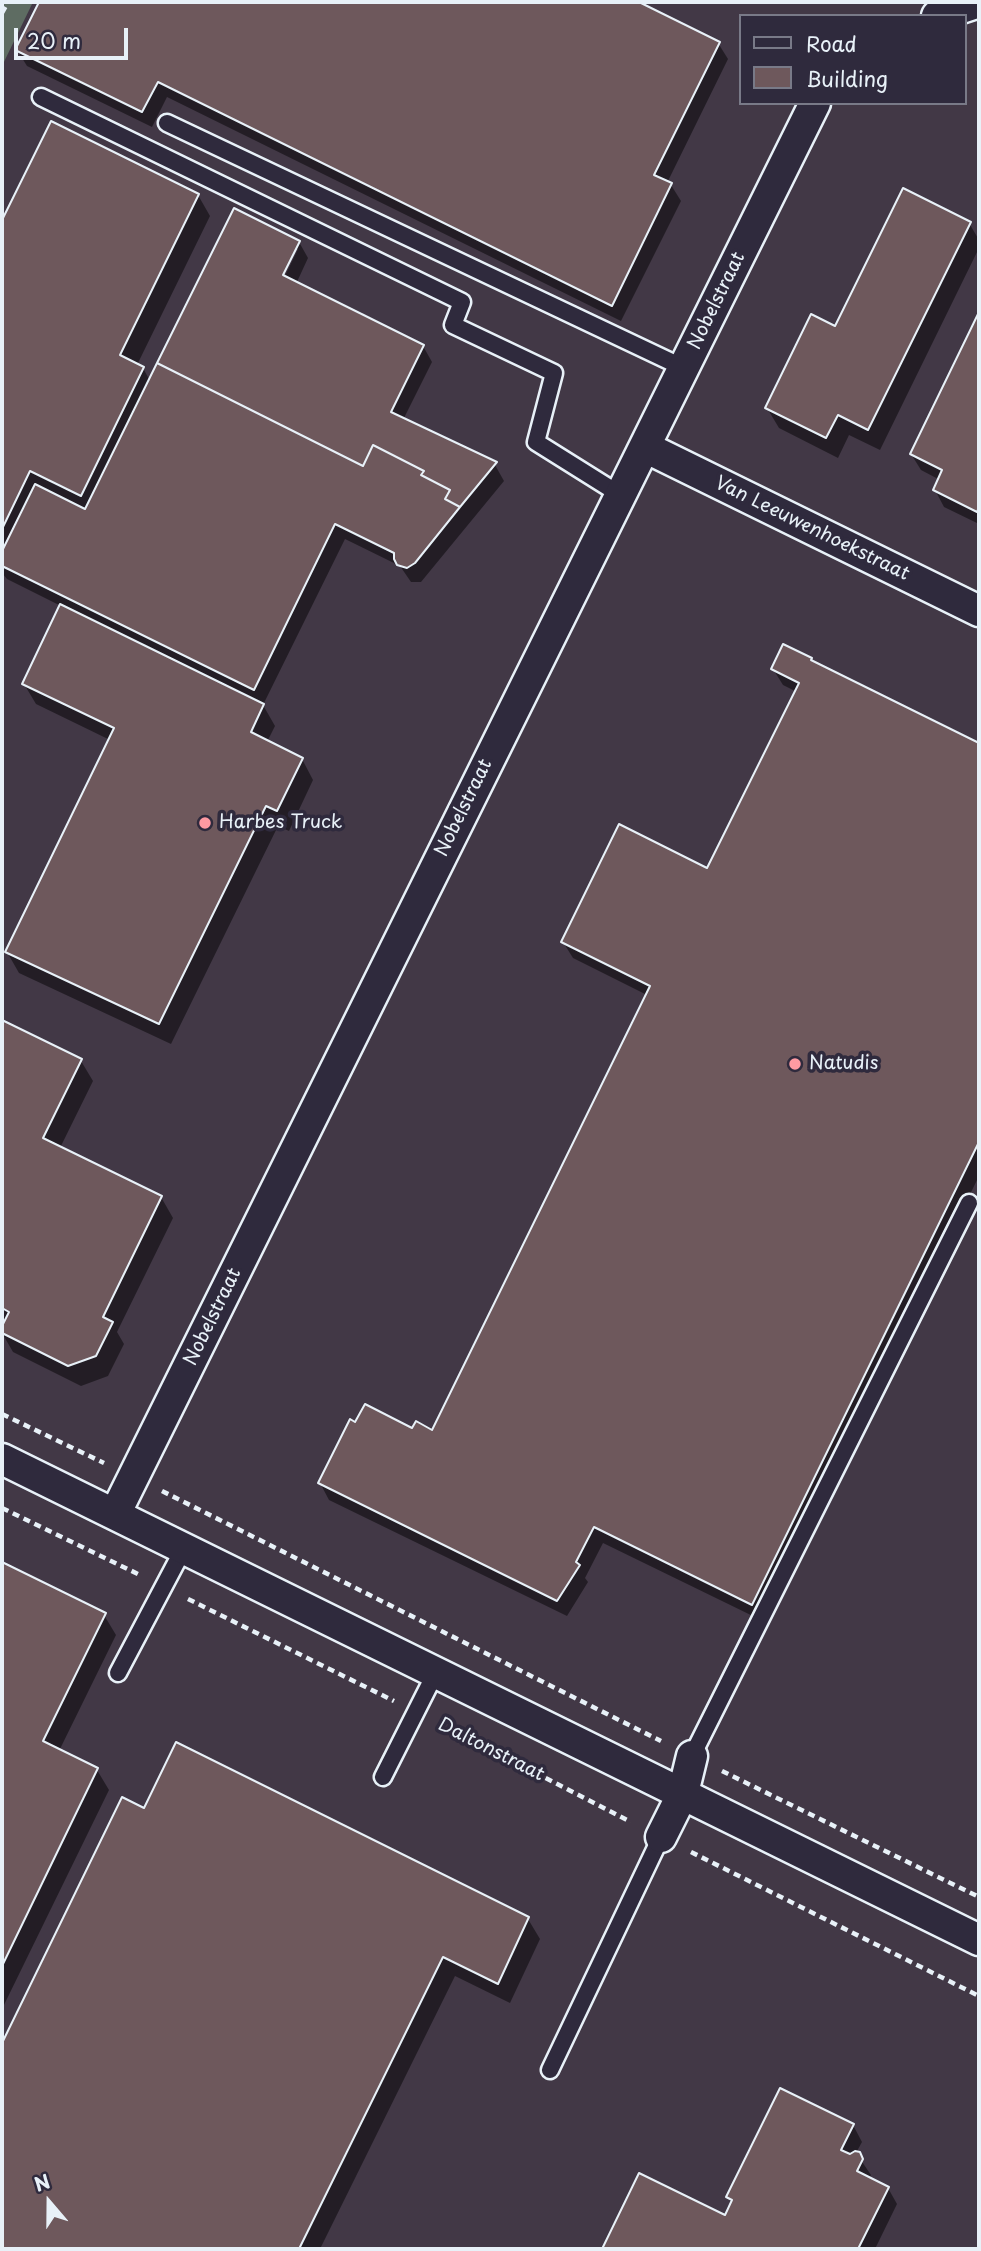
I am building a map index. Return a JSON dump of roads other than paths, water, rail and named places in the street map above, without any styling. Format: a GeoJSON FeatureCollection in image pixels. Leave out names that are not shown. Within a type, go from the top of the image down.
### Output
{"type":"FeatureCollection","features":[{"type":"Feature","properties":{"kind":"street"},"geometry":{"type":"LineString","coordinates":[[943,14],[979,2]]}},
{"type":"Feature","properties":{"kind":"street","name":"Nobelstraat"},"geometry":{"type":"LineString","coordinates":[[115,1514],[814,105]]}},
{"type":"Feature","properties":{"kind":"street","name":"Van Leeuwenhoekstraat"},"geometry":{"type":"LineString","coordinates":[[645,447],[979,611]]}},
{"type":"Feature","properties":{"kind":"street"},"geometry":{"type":"LineString","coordinates":[[2,1459],[979,1940]]}},
{"type":"Feature","properties":{"kind":"street"},"geometry":{"type":"LineString","coordinates":[[661,1837],[683,1793],[692,1756]]}},
{"type":"Feature","properties":{"kind":"lane"},"geometry":{"type":"LineString","coordinates":[[41,97],[462,302],[453,325],[554,373],[536,442],[620,494]]}},
{"type":"Feature","properties":{"kind":"lane"},"geometry":{"type":"LineString","coordinates":[[167,123],[684,368]]}},
{"type":"Feature","properties":{"kind":"lane"},"geometry":{"type":"LineString","coordinates":[[692,1756],[969,1203]]}},
{"type":"Feature","properties":{"kind":"lane"},"geometry":{"type":"LineString","coordinates":[[118,1673],[184,1548]]}},
{"type":"Feature","properties":{"kind":"lane"},"geometry":{"type":"LineString","coordinates":[[383,1777],[436,1672]]}},
{"type":"Feature","properties":{"kind":"lane"},"geometry":{"type":"LineString","coordinates":[[550,2070],[661,1837]]}},
{"type":"Feature","properties":{"kind":"place","name":"Harbes Truck"},"geometry":{"type":"Point","coordinates":[205,823]}},
{"type":"Feature","properties":{"kind":"place","name":"Natudis"},"geometry":{"type":"Point","coordinates":[795,1064]}}]}
